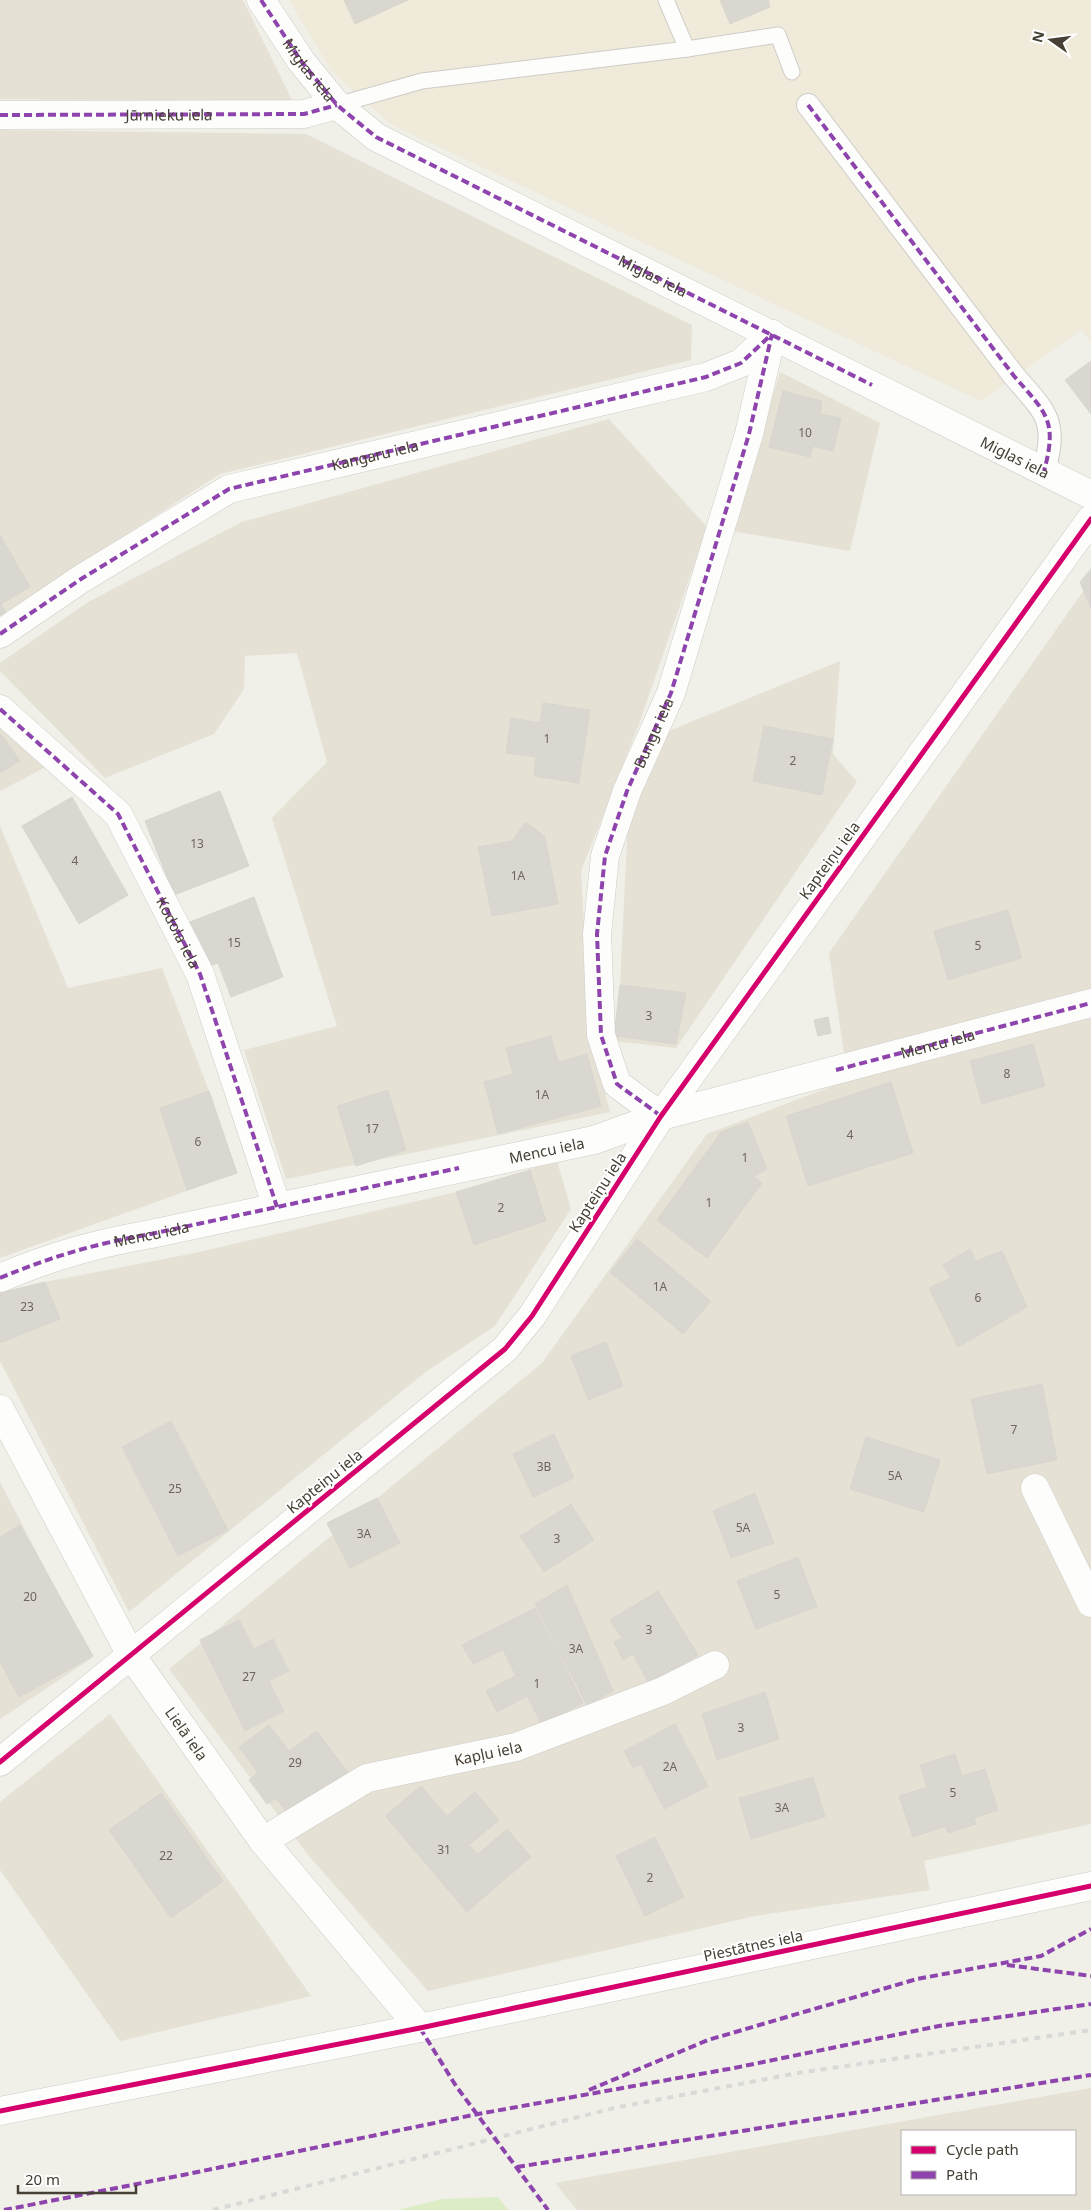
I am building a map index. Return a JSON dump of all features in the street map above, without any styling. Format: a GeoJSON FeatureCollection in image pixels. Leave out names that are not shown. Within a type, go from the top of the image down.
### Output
{"type":"FeatureCollection","features":[{"type":"Feature","properties":{"kind":"street","name":"Miglas iela"},"geometry":{"type":"LineString","coordinates":[[261,0],[301,61],[337,105],[376,137],[1091,495]]}},
{"type":"Feature","properties":{"kind":"street","name":"Jūrnieku iela"},"geometry":{"type":"LineString","coordinates":[[0,115],[304,114],[337,105]]}},
{"type":"Feature","properties":{"kind":"street"},"geometry":{"type":"LineString","coordinates":[[808,105],[1014,376],[1040,406],[1051,430],[1049,451],[1044,471]]}},
{"type":"Feature","properties":{"kind":"street","name":"Kangaru iela"},"geometry":{"type":"LineString","coordinates":[[0,634],[81,579],[229,489],[706,378],[741,363],[772,334]]}},
{"type":"Feature","properties":{"kind":"street","name":"Bungu iela"},"geometry":{"type":"LineString","coordinates":[[661,1116],[617,1084],[601,1035],[597,934],[605,856],[627,791],[671,693],[744,452],[772,334]]}},
{"type":"Feature","properties":{"kind":"street","name":"Kapteiņu iela"},"geometry":{"type":"LineString","coordinates":[[0,1762],[505,1349],[532,1316],[661,1116],[1091,519]]}},
{"type":"Feature","properties":{"kind":"street","name":"Kodola iela"},"geometry":{"type":"LineString","coordinates":[[0,710],[118,814],[200,974],[277,1207]]}},
{"type":"Feature","properties":{"kind":"street","name":"Mencu iela"},"geometry":{"type":"LineString","coordinates":[[0,1278],[50,1257],[104,1242],[594,1140],[661,1116],[1091,1004]]}},
{"type":"Feature","properties":{"kind":"street","name":"Lielā iela"},"geometry":{"type":"LineString","coordinates":[[0,1408],[131,1655],[263,1841],[420,2028]]}},
{"type":"Feature","properties":{"kind":"street"},"geometry":{"type":"LineString","coordinates":[[1035,1488],[1091,1604]]}},
{"type":"Feature","properties":{"kind":"street","name":"Kapļu iela"},"geometry":{"type":"LineString","coordinates":[[263,1841],[366,1778],[516,1747],[663,1691],[715,1665]]}},
{"type":"Feature","properties":{"kind":"street","name":"Piestātnes iela"},"geometry":{"type":"LineString","coordinates":[[0,2111],[420,2028],[1091,1886]]}},
{"type":"Feature","properties":{"kind":"lane"},"geometry":{"type":"LineString","coordinates":[[666,0],[687,49]]}},
{"type":"Feature","properties":{"kind":"lane"},"geometry":{"type":"LineString","coordinates":[[337,105],[422,81],[687,49],[778,35],[792,72]]}},
{"type":"Feature","properties":{"kind":"shaded area"},"geometry":{"type":"Polygon","coordinates":[[[0,0],[243,0],[293,102],[0,99],[0,0]]]}},
{"type":"Feature","properties":{"kind":"shaded area"},"geometry":{"type":"Polygon","coordinates":[[[289,0],[1091,0],[1091,341],[1081,330],[981,401],[392,125],[332,72],[289,0]]]}},
{"type":"Feature","properties":{"kind":"shaded area"},"geometry":{"type":"Polygon","coordinates":[[[0,130],[306,134],[692,325],[691,360],[220,474],[0,616],[0,130]]]}},
{"type":"Feature","properties":{"kind":"shaded area"},"geometry":{"type":"Polygon","coordinates":[[[780,372],[880,423],[850,551],[732,531],[780,372]]]}},
{"type":"Feature","properties":{"kind":"shaded area"},"geometry":{"type":"Polygon","coordinates":[[[609,419],[707,527],[639,724],[581,871],[590,1038],[610,1112],[286,1179],[244,1050],[337,1026],[272,818],[327,762],[297,653],[245,656],[244,689],[214,734],[105,778],[0,671],[0,663],[88,602],[242,522],[609,419]]]}},
{"type":"Feature","properties":{"kind":"shaded area"},"geometry":{"type":"Polygon","coordinates":[[[1091,580],[1091,1824],[924,1861],[930,1890],[755,1916],[428,1991],[308,1855],[169,1669],[542,1363],[707,1134],[848,1080],[829,953],[1091,580]]]}},
{"type":"Feature","properties":{"kind":"shaded area"},"geometry":{"type":"Polygon","coordinates":[[[840,661],[833,754],[857,782],[676,1048],[613,1041],[620,985],[628,820],[664,733],[840,661]]]}},
{"type":"Feature","properties":{"kind":"shaded area"},"geometry":{"type":"Polygon","coordinates":[[[0,721],[46,767],[0,791],[0,721]]]}},
{"type":"Feature","properties":{"kind":"shaded area"},"geometry":{"type":"Polygon","coordinates":[[[0,826],[68,988],[162,968],[209,1091],[237,1173],[0,1258],[0,826]]]}},
{"type":"Feature","properties":{"kind":"shaded area"},"geometry":{"type":"Polygon","coordinates":[[[557,1161],[571,1209],[495,1326],[427,1371],[129,1612],[0,1361],[0,1293],[45,1282],[195,1253],[456,1192],[557,1161]]]}},
{"type":"Feature","properties":{"kind":"shaded area"},"geometry":{"type":"Polygon","coordinates":[[[0,1482],[92,1658],[0,1719],[0,1482]]]}},
{"type":"Feature","properties":{"kind":"shaded area"},"geometry":{"type":"Polygon","coordinates":[[[110,1714],[311,1996],[120,2041],[0,1870],[0,1802],[110,1714]]]}},
{"type":"Feature","properties":{"kind":"shaded area"},"geometry":{"type":"Polygon","coordinates":[[[1091,2088],[1091,2210],[577,2210],[555,2183],[1091,2088]]]}},
{"type":"Feature","properties":{"kind":"green space"},"geometry":{"type":"Polygon","coordinates":[[[498,2197],[508,2210],[397,2210],[443,2199],[498,2197]]]}},
{"type":"Feature","properties":{"kind":"building"},"geometry":{"type":"Polygon","coordinates":[[[344,0],[408,0],[355,24],[344,0]]]}},
{"type":"Feature","properties":{"kind":"building"},"geometry":{"type":"Polygon","coordinates":[[[720,0],[768,0],[770,7],[730,24],[720,0]]]}},
{"type":"Feature","properties":{"kind":"building"},"geometry":{"type":"Polygon","coordinates":[[[1091,361],[1091,414],[1065,380],[1091,361]]]}},
{"type":"Feature","properties":{"kind":"building"},"geometry":{"type":"Polygon","coordinates":[[[783,391],[822,401],[820,414],[841,418],[833,451],[813,446],[810,457],[769,447],[783,391]]]}},
{"type":"Feature","properties":{"kind":"building"},"geometry":{"type":"Polygon","coordinates":[[[0,535],[30,587],[1,604],[6,612],[0,616],[0,535]]]}},
{"type":"Feature","properties":{"kind":"building"},"geometry":{"type":"Polygon","coordinates":[[[1091,569],[1091,608],[1080,582],[1091,569]]]}},
{"type":"Feature","properties":{"kind":"building"},"geometry":{"type":"Polygon","coordinates":[[[543,703],[590,710],[579,783],[534,776],[536,757],[506,753],[511,718],[540,723],[543,703]]]}},
{"type":"Feature","properties":{"kind":"building"},"geometry":{"type":"Polygon","coordinates":[[[764,726],[833,739],[822,795],[753,781],[764,726]]]}},
{"type":"Feature","properties":{"kind":"building"},"geometry":{"type":"Polygon","coordinates":[[[0,733],[20,761],[0,773],[0,733]]]}},
{"type":"Feature","properties":{"kind":"building"},"geometry":{"type":"Polygon","coordinates":[[[220,791],[249,866],[174,895],[145,821],[220,791]]]}},
{"type":"Feature","properties":{"kind":"building"},"geometry":{"type":"Polygon","coordinates":[[[72,797],[128,895],[79,924],[22,826],[72,797]]]}},
{"type":"Feature","properties":{"kind":"building"},"geometry":{"type":"Polygon","coordinates":[[[526,822],[545,837],[558,904],[492,916],[478,847],[512,841],[526,822]]]}},
{"type":"Feature","properties":{"kind":"building"},"geometry":{"type":"Polygon","coordinates":[[[254,897],[283,977],[231,997],[218,963],[207,967],[190,922],[254,897]]]}},
{"type":"Feature","properties":{"kind":"building"},"geometry":{"type":"Polygon","coordinates":[[[1008,910],[1022,958],[948,980],[934,931],[1008,910]]]}},
{"type":"Feature","properties":{"kind":"building"},"geometry":{"type":"Polygon","coordinates":[[[620,985],[686,993],[676,1044],[614,1036],[620,985]]]}},
{"type":"Feature","properties":{"kind":"building"},"geometry":{"type":"Polygon","coordinates":[[[828,1017],[831,1033],[818,1036],[814,1020],[828,1017]]]}},
{"type":"Feature","properties":{"kind":"building"},"geometry":{"type":"Polygon","coordinates":[[[551,1036],[558,1062],[587,1054],[601,1106],[498,1134],[484,1082],[513,1074],[506,1048],[551,1036]]]}},
{"type":"Feature","properties":{"kind":"building"},"geometry":{"type":"Polygon","coordinates":[[[1033,1044],[1045,1086],[982,1104],[970,1061],[1033,1044]]]}},
{"type":"Feature","properties":{"kind":"building"},"geometry":{"type":"Polygon","coordinates":[[[891,1082],[913,1153],[808,1186],[786,1116],[891,1082]]]}},
{"type":"Feature","properties":{"kind":"building"},"geometry":{"type":"Polygon","coordinates":[[[388,1090],[406,1150],[356,1166],[337,1106],[388,1090]]]}},
{"type":"Feature","properties":{"kind":"building"},"geometry":{"type":"Polygon","coordinates":[[[209,1091],[237,1173],[187,1190],[160,1108],[209,1091]]]}},
{"type":"Feature","properties":{"kind":"building"},"geometry":{"type":"Polygon","coordinates":[[[748,1122],[767,1169],[753,1177],[711,1146],[721,1132],[748,1122]]]}},
{"type":"Feature","properties":{"kind":"building"},"geometry":{"type":"Polygon","coordinates":[[[711,1146],[762,1183],[707,1258],[657,1220],[711,1146]]]}},
{"type":"Feature","properties":{"kind":"building"},"geometry":{"type":"Polygon","coordinates":[[[530,1170],[546,1221],[474,1245],[456,1192],[530,1170]]]}},
{"type":"Feature","properties":{"kind":"building"},"geometry":{"type":"Polygon","coordinates":[[[637,1239],[711,1301],[683,1334],[610,1272],[637,1239]]]}},
{"type":"Feature","properties":{"kind":"building"},"geometry":{"type":"Polygon","coordinates":[[[970,1249],[976,1261],[1002,1251],[1027,1307],[958,1347],[929,1288],[951,1278],[943,1265],[970,1249]]]}},
{"type":"Feature","properties":{"kind":"building"},"geometry":{"type":"Polygon","coordinates":[[[45,1282],[60,1319],[0,1343],[0,1293],[45,1282]]]}},
{"type":"Feature","properties":{"kind":"building"},"geometry":{"type":"Polygon","coordinates":[[[606,1342],[623,1386],[588,1400],[571,1356],[606,1342]]]}},
{"type":"Feature","properties":{"kind":"building"},"geometry":{"type":"Polygon","coordinates":[[[1042,1384],[1057,1460],[987,1474],[971,1399],[1042,1384]]]}},
{"type":"Feature","properties":{"kind":"building"},"geometry":{"type":"Polygon","coordinates":[[[171,1421],[228,1530],[178,1556],[122,1447],[171,1421]]]}},
{"type":"Feature","properties":{"kind":"building"},"geometry":{"type":"Polygon","coordinates":[[[554,1434],[574,1478],[533,1497],[513,1454],[554,1434]]]}},
{"type":"Feature","properties":{"kind":"building"},"geometry":{"type":"Polygon","coordinates":[[[866,1437],[940,1460],[924,1512],[850,1489],[866,1437]]]}},
{"type":"Feature","properties":{"kind":"building"},"geometry":{"type":"Polygon","coordinates":[[[755,1493],[774,1543],[731,1558],[713,1511],[755,1493]]]}},
{"type":"Feature","properties":{"kind":"building"},"geometry":{"type":"Polygon","coordinates":[[[377,1498],[400,1543],[350,1568],[327,1523],[377,1498]]]}},
{"type":"Feature","properties":{"kind":"building"},"geometry":{"type":"Polygon","coordinates":[[[571,1504],[594,1540],[544,1572],[520,1536],[571,1504]]]}},
{"type":"Feature","properties":{"kind":"building"},"geometry":{"type":"Polygon","coordinates":[[[20,1525],[93,1656],[19,1697],[0,1662],[0,1537],[20,1525]]]}},
{"type":"Feature","properties":{"kind":"building"},"geometry":{"type":"Polygon","coordinates":[[[798,1557],[817,1607],[756,1629],[737,1581],[798,1557]]]}},
{"type":"Feature","properties":{"kind":"building"},"geometry":{"type":"Polygon","coordinates":[[[567,1585],[613,1691],[587,1705],[535,1604],[567,1585]]]}},
{"type":"Feature","properties":{"kind":"building"},"geometry":{"type":"Polygon","coordinates":[[[658,1591],[698,1655],[649,1684],[633,1654],[623,1660],[614,1642],[622,1638],[610,1620],[658,1591]]]}},
{"type":"Feature","properties":{"kind":"building"},"geometry":{"type":"Polygon","coordinates":[[[535,1608],[559,1654],[516,1676],[503,1650],[473,1664],[462,1645],[535,1608]]]}},
{"type":"Feature","properties":{"kind":"building"},"geometry":{"type":"Polygon","coordinates":[[[239,1620],[254,1649],[273,1639],[289,1671],[269,1681],[284,1711],[245,1731],[200,1640],[239,1620]]]}},
{"type":"Feature","properties":{"kind":"building"},"geometry":{"type":"Polygon","coordinates":[[[559,1654],[583,1703],[541,1723],[527,1696],[497,1712],[486,1691],[559,1654]]]}},
{"type":"Feature","properties":{"kind":"building"},"geometry":{"type":"Polygon","coordinates":[[[765,1692],[779,1739],[717,1760],[702,1714],[765,1692]]]}},
{"type":"Feature","properties":{"kind":"building"},"geometry":{"type":"Polygon","coordinates":[[[675,1724],[708,1786],[664,1809],[641,1764],[633,1768],[624,1751],[675,1724]]]}},
{"type":"Feature","properties":{"kind":"building"},"geometry":{"type":"Polygon","coordinates":[[[269,1725],[289,1751],[317,1731],[349,1774],[291,1817],[276,1798],[267,1804],[249,1780],[258,1773],[239,1747],[269,1725]]]}},
{"type":"Feature","properties":{"kind":"building"},"geometry":{"type":"Polygon","coordinates":[[[955,1754],[962,1776],[985,1769],[998,1810],[974,1818],[976,1824],[948,1833],[946,1826],[913,1837],[899,1796],[927,1787],[920,1765],[955,1754]]]}},
{"type":"Feature","properties":{"kind":"building"},"geometry":{"type":"Polygon","coordinates":[[[813,1777],[825,1817],[751,1839],[739,1798],[813,1777]]]}},
{"type":"Feature","properties":{"kind":"building"},"geometry":{"type":"Polygon","coordinates":[[[421,1786],[447,1816],[475,1792],[499,1820],[469,1845],[478,1854],[507,1829],[531,1857],[467,1912],[385,1816],[421,1786]]]}},
{"type":"Feature","properties":{"kind":"building"},"geometry":{"type":"Polygon","coordinates":[[[161,1793],[223,1881],[171,1918],[109,1830],[161,1793]]]}},
{"type":"Feature","properties":{"kind":"building"},"geometry":{"type":"Polygon","coordinates":[[[655,1837],[684,1897],[645,1916],[616,1856],[655,1837]]]}},
{"type":"Feature","properties":{"kind":"railway"},"geometry":{"type":"LineString","coordinates":[[213,2210],[614,2108],[798,2073],[1091,2030]]}},
{"type":"Feature","properties":{"kind":"marked path"},"geometry":{"type":"LineString","coordinates":[[261,0],[301,61],[337,105],[376,137],[872,385]]}},
{"type":"Feature","properties":{"kind":"marked path"},"geometry":{"type":"LineString","coordinates":[[0,115],[304,114],[337,105]]}},
{"type":"Feature","properties":{"kind":"marked path"},"geometry":{"type":"LineString","coordinates":[[808,105],[1041,409],[1049,428],[1050,440],[1044,471]]}},
{"type":"Feature","properties":{"kind":"marked path"},"geometry":{"type":"LineString","coordinates":[[0,634],[81,579],[229,489],[706,377],[741,363],[772,334]]}},
{"type":"Feature","properties":{"kind":"marked path"},"geometry":{"type":"LineString","coordinates":[[661,1116],[617,1084],[601,1035],[597,934],[605,856],[627,791],[671,693],[749,434],[772,334]]}},
{"type":"Feature","properties":{"kind":"marked path"},"geometry":{"type":"LineString","coordinates":[[0,709],[118,814],[200,974],[277,1207]]}},
{"type":"Feature","properties":{"kind":"marked path"},"geometry":{"type":"LineString","coordinates":[[836,1070],[1091,1003]]}},
{"type":"Feature","properties":{"kind":"marked path"},"geometry":{"type":"LineString","coordinates":[[0,1278],[56,1257],[111,1242],[459,1168]]}},
{"type":"Feature","properties":{"kind":"marked path"},"geometry":{"type":"LineString","coordinates":[[589,2090],[708,2040],[917,1979],[1041,1956],[1091,1929]]}},
{"type":"Feature","properties":{"kind":"marked path"},"geometry":{"type":"LineString","coordinates":[[1007,1965],[1091,1976]]}},
{"type":"Feature","properties":{"kind":"marked path"},"geometry":{"type":"LineString","coordinates":[[4,2210],[478,2114],[734,2068],[939,2026],[1091,2004]]}},
{"type":"Feature","properties":{"kind":"marked path"},"geometry":{"type":"LineString","coordinates":[[420,2028],[456,2086],[548,2210]]}},
{"type":"Feature","properties":{"kind":"marked path"},"geometry":{"type":"LineString","coordinates":[[517,2167],[1091,2075]]}},
{"type":"Feature","properties":{"kind":"cycle path"},"geometry":{"type":"LineString","coordinates":[[0,1762],[505,1349],[532,1316],[661,1116],[1091,519]]}},
{"type":"Feature","properties":{"kind":"cycle path"},"geometry":{"type":"LineString","coordinates":[[0,2111],[420,2028],[1091,1886]]}}]}
